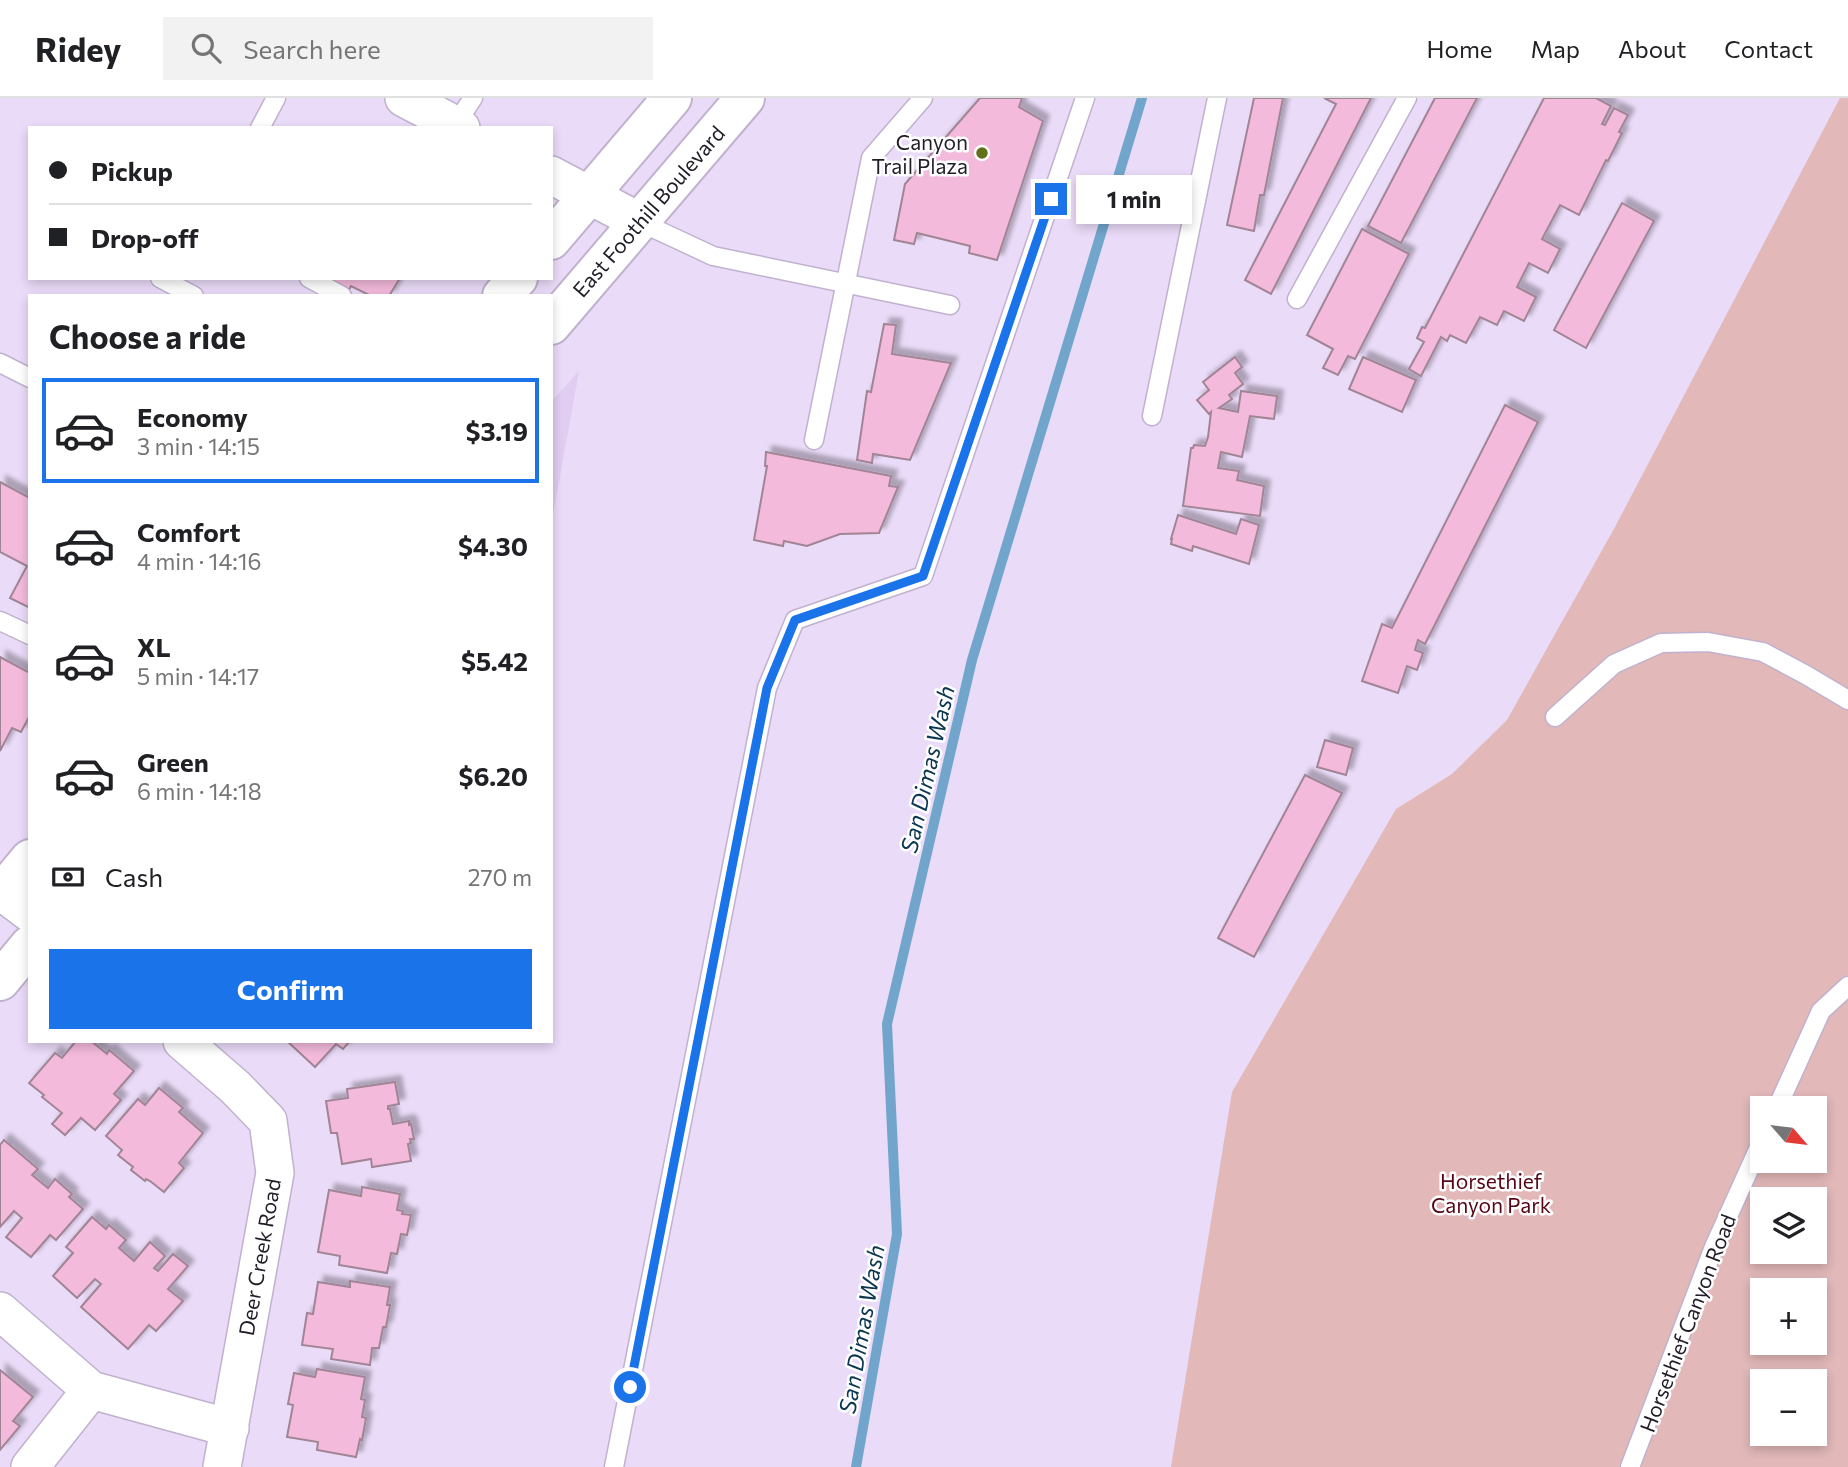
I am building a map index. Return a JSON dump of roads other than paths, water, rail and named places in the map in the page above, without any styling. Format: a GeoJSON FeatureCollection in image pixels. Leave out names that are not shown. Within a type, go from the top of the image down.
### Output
{"type":"FeatureCollection","features":[{"type":"Feature","properties":{"kind":"main road"},"geometry":{"type":"LineString","coordinates":[[553,238],[672,98]]}},
{"type":"Feature","properties":{"kind":"main road","name":"East Foothill Boulevard"},"geometry":{"type":"LineString","coordinates":[[553,323],[745,98]]}},
{"type":"Feature","properties":{"kind":"main road"},"geometry":{"type":"LineString","coordinates":[[504,294],[515,280]]}},
{"type":"Feature","properties":{"kind":"main road"},"geometry":{"type":"LineString","coordinates":[[8,898],[28,863]]}},
{"type":"Feature","properties":{"kind":"main road"},"geometry":{"type":"LineString","coordinates":[[0,981],[28,947]]}},
{"type":"Feature","properties":{"kind":"street"},"geometry":{"type":"LineString","coordinates":[[404,98],[463,117]]}},
{"type":"Feature","properties":{"kind":"street"},"geometry":{"type":"LineString","coordinates":[[553,176],[638,221]]}},
{"type":"Feature","properties":{"kind":"street","name":"Deer Creek Road"},"geometry":{"type":"LineString","coordinates":[[184,1043],[236,1087],[268,1121],[275,1173],[222,1467]]}},
{"type":"Feature","properties":{"kind":"street"},"geometry":{"type":"LineString","coordinates":[[0,1311],[91,1390],[230,1428]]}},
{"type":"Feature","properties":{"kind":"street"},"geometry":{"type":"LineString","coordinates":[[30,1467],[91,1390]]}},
{"type":"Feature","properties":{"kind":"lane"},"geometry":{"type":"LineString","coordinates":[[261,126],[276,98]]}},
{"type":"Feature","properties":{"kind":"lane"},"geometry":{"type":"LineString","coordinates":[[814,440],[871,158],[923,98]]}},
{"type":"Feature","properties":{"kind":"lane"},"geometry":{"type":"LineString","coordinates":[[614,1467],[767,688],[795,620],[923,576],[1086,98]]}},
{"type":"Feature","properties":{"kind":"lane"},"geometry":{"type":"LineString","coordinates":[[1152,416],[1217,98]]}},
{"type":"Feature","properties":{"kind":"lane"},"geometry":{"type":"LineString","coordinates":[[1297,299],[1407,98]]}},
{"type":"Feature","properties":{"kind":"lane"},"geometry":{"type":"LineString","coordinates":[[638,221],[713,256],[950,305]]}},
{"type":"Feature","properties":{"kind":"lane"},"geometry":{"type":"LineString","coordinates":[[164,280],[190,294]]}},
{"type":"Feature","properties":{"kind":"lane"},"geometry":{"type":"LineString","coordinates":[[313,280],[338,294]]}},
{"type":"Feature","properties":{"kind":"lane"},"geometry":{"type":"LineString","coordinates":[[0,363],[28,377]]}},
{"type":"Feature","properties":{"kind":"lane"},"geometry":{"type":"LineString","coordinates":[[0,621],[28,634]]}},
{"type":"Feature","properties":{"kind":"lane"},"geometry":{"type":"LineString","coordinates":[[1555,717],[1614,664],[1661,643],[1708,642],[1763,652],[1848,700]]}},
{"type":"Feature","properties":{"kind":"lane"},"geometry":{"type":"LineString","coordinates":[[1782,1096],[1821,1011],[1848,986]]}},
{"type":"Feature","properties":{"kind":"lane","name":"Horsethief Canyon Road"},"geometry":{"type":"LineString","coordinates":[[1630,1467],[1714,1247],[1750,1168]]}},
{"type":"Feature","properties":{"kind":"waterway","name":"San Dimas Wash"},"geometry":{"type":"LineString","coordinates":[[856,1467],[897,1234],[887,1024],[972,660],[1142,98]]}},
{"type":"Feature","properties":{"kind":"place","name":"Canyon Trail Plaza"},"geometry":{"type":"Point","coordinates":[982,153]}},
{"type":"Feature","properties":{"kind":"park label","name":"Horsethief Canyon Park"},"geometry":{"type":"Point","coordinates":[1491,1192]}}]}
